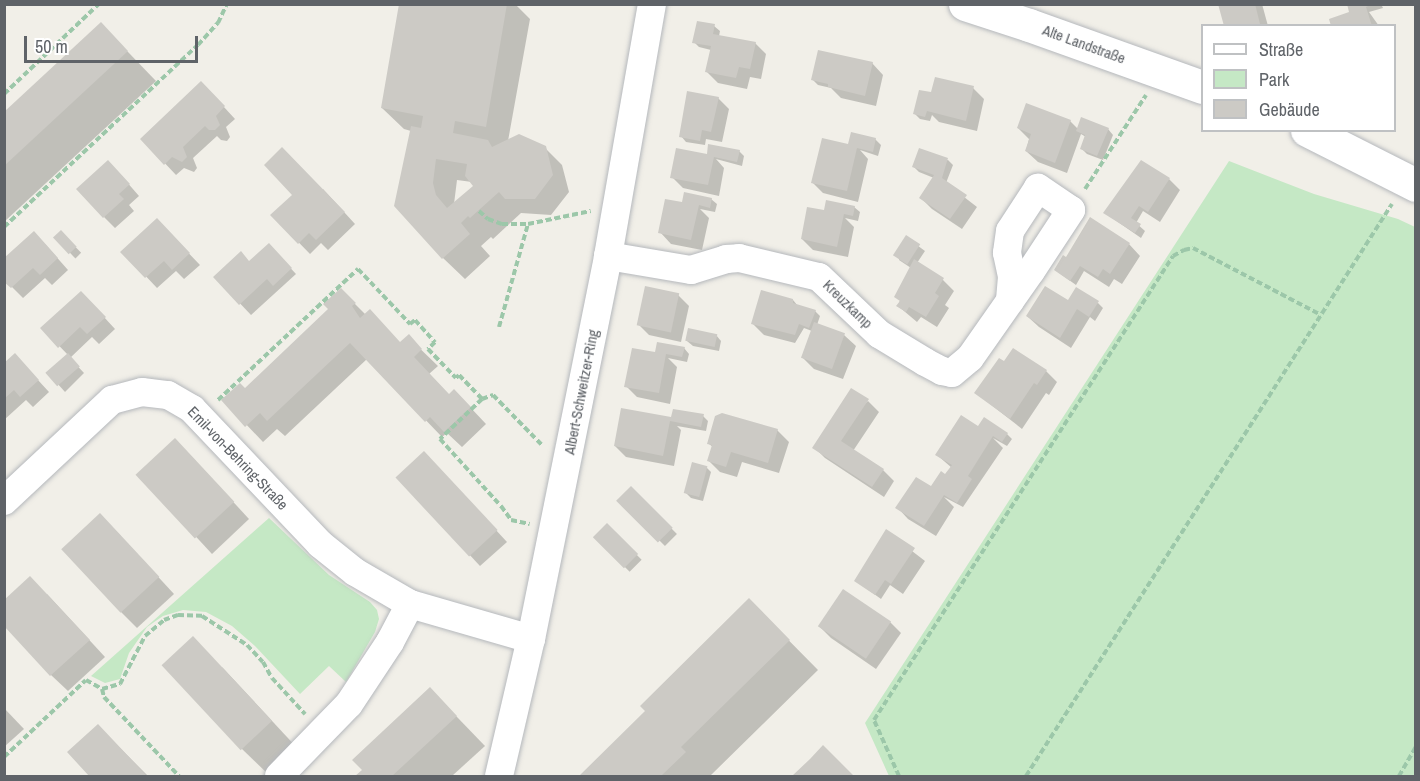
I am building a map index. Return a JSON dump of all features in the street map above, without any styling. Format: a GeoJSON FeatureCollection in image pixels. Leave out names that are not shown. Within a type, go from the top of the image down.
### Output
{"type":"FeatureCollection","features":[{"type":"Feature","properties":{"kind":"street","name":"Albert-Schweitzer-Ring"},"geometry":{"type":"LineString","coordinates":[[498,777],[531,639],[608,256],[652,4]]}},
{"type":"Feature","properties":{"kind":"street","name":"Alte Landstraße"},"geometry":{"type":"LineString","coordinates":[[965,4],[1201,86]]}},
{"type":"Feature","properties":{"kind":"street"},"geometry":{"type":"LineString","coordinates":[[1311,132],[1411,183]]}},
{"type":"Feature","properties":{"kind":"street"},"geometry":{"type":"LineString","coordinates":[[1010,301],[1012,277],[1007,254],[1010,231],[1038,188],[1071,210]]}},
{"type":"Feature","properties":{"kind":"street","name":"Kreuzkamp"},"geometry":{"type":"LineString","coordinates":[[608,256],[691,270],[726,259],[739,258],[819,277],[879,334],[925,362],[942,371],[952,373],[970,358],[1071,210]]}},
{"type":"Feature","properties":{"kind":"street","name":"Emil-von-Behring-Straße"},"geometry":{"type":"LineString","coordinates":[[4,501],[107,404],[117,398],[142,392],[160,393],[181,401],[200,417],[331,555],[410,604],[531,639]]}},
{"type":"Feature","properties":{"kind":"street"},"geometry":{"type":"LineString","coordinates":[[279,777],[323,733],[361,687],[410,604]]}},
{"type":"Feature","properties":{"kind":"path"},"geometry":{"type":"LineString","coordinates":[[4,94],[99,4]]}},
{"type":"Feature","properties":{"kind":"path"},"geometry":{"type":"LineString","coordinates":[[4,227],[198,45],[218,23],[227,4]]}},
{"type":"Feature","properties":{"kind":"path"},"geometry":{"type":"LineString","coordinates":[[1071,210],[1136,114],[1160,71]]}},
{"type":"Feature","properties":{"kind":"path"},"geometry":{"type":"LineString","coordinates":[[1026,777],[1321,315],[1411,183]]}},
{"type":"Feature","properties":{"kind":"path"},"geometry":{"type":"LineString","coordinates":[[479,210],[488,219],[502,224],[528,224],[580,212],[616,211]]}},
{"type":"Feature","properties":{"kind":"path"},"geometry":{"type":"LineString","coordinates":[[499,327],[528,224]]}},
{"type":"Feature","properties":{"kind":"path"},"geometry":{"type":"LineString","coordinates":[[899,777],[874,720],[1173,256],[1193,248],[1321,315]]}},
{"type":"Feature","properties":{"kind":"path"},"geometry":{"type":"LineString","coordinates":[[200,417],[357,269],[410,324],[415,320],[435,342],[428,349],[456,378],[459,375],[482,399]]}},
{"type":"Feature","properties":{"kind":"path"},"geometry":{"type":"LineString","coordinates":[[553,529],[511,520],[440,439],[482,399],[493,395],[565,468]]}},
{"type":"Feature","properties":{"kind":"path"},"geometry":{"type":"LineString","coordinates":[[4,757],[86,680],[102,689],[114,688],[125,679],[136,650],[157,626],[178,615],[202,616],[247,645],[263,662],[272,678],[323,733]]}},
{"type":"Feature","properties":{"kind":"path"},"geometry":{"type":"LineString","coordinates":[[102,689],[104,697],[179,777]]}},
{"type":"Feature","properties":{"kind":"path"},"geometry":{"type":"LineString","coordinates":[[1399,777],[1416,747]]}},
{"type":"Feature","properties":{"kind":"green space"},"geometry":{"type":"Polygon","coordinates":[[[1229,161],[1314,194],[1398,219],[1415,227],[1415,776],[889,776],[865,723],[1229,161]]]}},
{"type":"Feature","properties":{"kind":"green space"},"geometry":{"type":"Polygon","coordinates":[[[269,518],[329,575],[370,602],[377,610],[379,619],[375,632],[346,682],[329,666],[300,694],[255,646],[232,626],[206,612],[183,610],[163,616],[147,627],[129,653],[120,679],[105,683],[91,676],[269,518]]]}},
{"type":"Feature","properties":{"kind":"building"},"geometry":{"type":"Polygon","coordinates":[[[399,4],[507,4],[486,127],[455,121],[453,133],[488,140],[492,147],[519,134],[546,146],[553,175],[535,199],[505,199],[499,192],[470,218],[468,216],[461,223],[470,234],[442,259],[394,206],[411,126],[421,128],[423,116],[381,108],[399,4]],[[436,159],[433,183],[436,195],[447,208],[473,186],[465,176],[467,164],[436,159]]]}},
{"type":"Feature","properties":{"kind":"building"},"geometry":{"type":"Polygon","coordinates":[[[1218,4],[1255,4],[1260,24],[1223,24],[1218,4]]]}},
{"type":"Feature","properties":{"kind":"building"},"geometry":{"type":"Polygon","coordinates":[[[1347,4],[1372,4],[1366,7],[1371,24],[1330,24],[1329,19],[1349,12],[1347,4]]]}},
{"type":"Feature","properties":{"kind":"building"},"geometry":{"type":"Polygon","coordinates":[[[697,21],[715,24],[713,34],[756,42],[750,69],[739,67],[736,78],[705,72],[711,46],[692,43],[697,21]]]}},
{"type":"Feature","properties":{"kind":"building"},"geometry":{"type":"Polygon","coordinates":[[[101,22],[128,51],[4,166],[4,112],[101,22]]]}},
{"type":"Feature","properties":{"kind":"building"},"geometry":{"type":"Polygon","coordinates":[[[818,50],[873,62],[865,96],[828,87],[828,84],[811,80],[818,50]]]}},
{"type":"Feature","properties":{"kind":"building"},"geometry":{"type":"Polygon","coordinates":[[[935,77],[974,86],[966,121],[927,111],[925,117],[913,114],[919,90],[931,92],[935,77]]]}},
{"type":"Feature","properties":{"kind":"building"},"geometry":{"type":"Polygon","coordinates":[[[201,81],[225,106],[216,116],[220,125],[215,130],[209,130],[205,126],[183,147],[187,157],[182,162],[172,157],[164,165],[140,139],[201,81]]]}},
{"type":"Feature","properties":{"kind":"building"},"geometry":{"type":"Polygon","coordinates":[[[687,91],[719,97],[711,132],[702,130],[700,141],[679,137],[687,91]]]}},
{"type":"Feature","properties":{"kind":"building"},"geometry":{"type":"Polygon","coordinates":[[[1026,103],[1071,120],[1055,163],[1025,151],[1031,134],[1017,128],[1026,103]]]}},
{"type":"Feature","properties":{"kind":"building"},"geometry":{"type":"Polygon","coordinates":[[[1081,117],[1109,128],[1097,156],[1080,149],[1085,135],[1076,131],[1081,117]]]}},
{"type":"Feature","properties":{"kind":"building"},"geometry":{"type":"Polygon","coordinates":[[[851,132],[876,138],[873,152],[857,148],[847,191],[811,183],[822,138],[848,144],[851,132]]]}},
{"type":"Feature","properties":{"kind":"building"},"geometry":{"type":"Polygon","coordinates":[[[708,144],[740,150],[737,162],[714,157],[708,185],[670,178],[676,148],[707,154],[708,144]]]}},
{"type":"Feature","properties":{"kind":"building"},"geometry":{"type":"Polygon","coordinates":[[[282,147],[345,212],[316,240],[309,233],[298,244],[270,215],[292,195],[264,165],[282,147]]]}},
{"type":"Feature","properties":{"kind":"building"},"geometry":{"type":"Polygon","coordinates":[[[919,148],[948,158],[942,178],[967,195],[950,219],[919,198],[934,175],[912,167],[919,148]]]}},
{"type":"Feature","properties":{"kind":"building"},"geometry":{"type":"Polygon","coordinates":[[[108,160],[130,184],[119,194],[124,199],[103,218],[76,189],[108,160]]]}},
{"type":"Feature","properties":{"kind":"building"},"geometry":{"type":"Polygon","coordinates":[[[1141,160],[1170,178],[1148,212],[1139,206],[1131,218],[1141,224],[1135,233],[1103,213],[1141,160]]]}},
{"type":"Feature","properties":{"kind":"building"},"geometry":{"type":"Polygon","coordinates":[[[684,192],[712,198],[710,208],[699,205],[691,240],[658,233],[665,199],[682,202],[684,192]]]}},
{"type":"Feature","properties":{"kind":"building"},"geometry":{"type":"Polygon","coordinates":[[[826,200],[855,206],[853,216],[844,214],[837,247],[801,239],[807,207],[824,210],[826,200]]]}},
{"type":"Feature","properties":{"kind":"building"},"geometry":{"type":"Polygon","coordinates":[[[1090,217],[1130,243],[1110,274],[1103,269],[1098,277],[1080,266],[1070,281],[1054,270],[1063,255],[1066,257],[1090,217]]]}},
{"type":"Feature","properties":{"kind":"building"},"geometry":{"type":"Polygon","coordinates":[[[157,218],[190,253],[172,270],[164,261],[145,278],[120,252],[157,218]]]}},
{"type":"Feature","properties":{"kind":"building"},"geometry":{"type":"Polygon","coordinates":[[[61,230],[77,247],[69,254],[53,238],[61,230]]]}},
{"type":"Feature","properties":{"kind":"building"},"geometry":{"type":"Polygon","coordinates":[[[34,231],[58,258],[40,275],[33,268],[11,288],[4,282],[4,258],[34,231]]]}},
{"type":"Feature","properties":{"kind":"building"},"geometry":{"type":"Polygon","coordinates":[[[906,235],[920,244],[907,264],[893,255],[906,235]]]}},
{"type":"Feature","properties":{"kind":"building"},"geometry":{"type":"Polygon","coordinates":[[[269,243],[292,268],[273,286],[267,279],[239,305],[213,277],[241,251],[249,261],[269,243]]]}},
{"type":"Feature","properties":{"kind":"building"},"geometry":{"type":"Polygon","coordinates":[[[914,259],[944,278],[935,293],[939,296],[926,317],[909,307],[906,312],[896,306],[900,301],[894,297],[914,259]]]}},
{"type":"Feature","properties":{"kind":"building"},"geometry":{"type":"Polygon","coordinates":[[[645,286],[679,293],[671,332],[637,325],[645,286]]]}},
{"type":"Feature","properties":{"kind":"building"},"geometry":{"type":"Polygon","coordinates":[[[1045,286],[1068,300],[1076,287],[1099,301],[1089,317],[1077,309],[1060,338],[1026,316],[1045,286]]]}},
{"type":"Feature","properties":{"kind":"building"},"geometry":{"type":"Polygon","coordinates":[[[341,288],[356,303],[352,306],[360,318],[370,309],[400,342],[409,334],[422,349],[414,357],[449,394],[454,389],[471,407],[444,432],[430,417],[425,422],[350,343],[267,421],[260,413],[245,427],[221,400],[240,383],[245,388],[328,309],[323,304],[341,288]]]}},
{"type":"Feature","properties":{"kind":"building"},"geometry":{"type":"Polygon","coordinates":[[[761,290],[793,299],[793,303],[816,310],[809,328],[799,324],[795,335],[751,324],[761,290]]]}},
{"type":"Feature","properties":{"kind":"building"},"geometry":{"type":"Polygon","coordinates":[[[81,291],[106,317],[87,334],[80,327],[58,348],[40,328],[81,291]]]}},
{"type":"Feature","properties":{"kind":"building"},"geometry":{"type":"Polygon","coordinates":[[[814,322],[845,333],[832,369],[801,358],[814,322]]]}},
{"type":"Feature","properties":{"kind":"building"},"geometry":{"type":"Polygon","coordinates":[[[688,328],[717,334],[715,347],[685,341],[688,328]]]}},
{"type":"Feature","properties":{"kind":"building"},"geometry":{"type":"Polygon","coordinates":[[[657,342],[685,347],[682,357],[666,354],[659,393],[624,387],[632,348],[655,352],[657,342]]]}},
{"type":"Feature","properties":{"kind":"building"},"geometry":{"type":"Polygon","coordinates":[[[1013,348],[1047,370],[1037,385],[1034,383],[1010,419],[974,393],[999,358],[1004,361],[1013,348]]]}},
{"type":"Feature","properties":{"kind":"building"},"geometry":{"type":"Polygon","coordinates":[[[15,353],[39,380],[20,397],[14,390],[4,399],[4,363],[15,353]]]}},
{"type":"Feature","properties":{"kind":"building"},"geometry":{"type":"Polygon","coordinates":[[[68,353],[80,367],[57,386],[45,373],[68,353]]]}},
{"type":"Feature","properties":{"kind":"building"},"geometry":{"type":"Polygon","coordinates":[[[851,388],[869,399],[841,441],[884,469],[872,487],[812,448],[851,388]]]}},
{"type":"Feature","properties":{"kind":"building"},"geometry":{"type":"Polygon","coordinates":[[[621,408],[671,417],[673,409],[704,414],[701,427],[670,421],[663,456],[614,446],[621,408]]]}},
{"type":"Feature","properties":{"kind":"building"},"geometry":{"type":"Polygon","coordinates":[[[722,413],[778,429],[768,463],[731,452],[726,467],[707,461],[712,445],[707,444],[715,416],[722,413]]]}},
{"type":"Feature","properties":{"kind":"building"},"geometry":{"type":"Polygon","coordinates":[[[961,415],[978,426],[984,417],[1008,433],[1002,442],[993,436],[968,476],[972,479],[957,503],[944,495],[924,526],[895,508],[916,477],[931,486],[941,471],[945,474],[952,465],[935,455],[961,415]]]}},
{"type":"Feature","properties":{"kind":"building"},"geometry":{"type":"Polygon","coordinates":[[[175,438],[234,502],[195,538],[136,475],[175,438]]]}},
{"type":"Feature","properties":{"kind":"building"},"geometry":{"type":"Polygon","coordinates":[[[424,451],[498,530],[469,557],[395,478],[424,451]]]}},
{"type":"Feature","properties":{"kind":"building"},"geometry":{"type":"Polygon","coordinates":[[[692,462],[707,466],[699,497],[684,493],[692,462]]]}},
{"type":"Feature","properties":{"kind":"building"},"geometry":{"type":"Polygon","coordinates":[[[631,486],[673,528],[658,543],[616,501],[631,486]]]}},
{"type":"Feature","properties":{"kind":"building"},"geometry":{"type":"Polygon","coordinates":[[[100,513],[159,577],[121,613],[61,549],[100,513]]]}},
{"type":"Feature","properties":{"kind":"building"},"geometry":{"type":"Polygon","coordinates":[[[607,523],[638,554],[624,568],[593,537],[607,523]]]}},
{"type":"Feature","properties":{"kind":"building"},"geometry":{"type":"Polygon","coordinates":[[[886,529],[915,548],[891,584],[885,580],[875,595],[854,581],[886,529]]]}},
{"type":"Feature","properties":{"kind":"building"},"geometry":{"type":"Polygon","coordinates":[[[30,576],[90,640],[50,676],[4,626],[4,600],[30,576]]]}},
{"type":"Feature","properties":{"kind":"building"},"geometry":{"type":"Polygon","coordinates":[[[843,589],[891,621],[866,659],[818,626],[843,589]]]}},
{"type":"Feature","properties":{"kind":"building"},"geometry":{"type":"Polygon","coordinates":[[[749,598],[790,640],[681,747],[686,752],[661,776],[579,776],[645,711],[640,706],[749,598]]]}},
{"type":"Feature","properties":{"kind":"building"},"geometry":{"type":"Polygon","coordinates":[[[193,636],[272,721],[241,750],[162,665],[193,636]]]}},
{"type":"Feature","properties":{"kind":"building"},"geometry":{"type":"Polygon","coordinates":[[[430,687],[457,716],[392,776],[355,776],[362,770],[352,760],[430,687]]]}},
{"type":"Feature","properties":{"kind":"building"},"geometry":{"type":"Polygon","coordinates":[[[98,724],[147,776],[89,776],[67,752],[98,724]]]}},
{"type":"Feature","properties":{"kind":"building"},"geometry":{"type":"Polygon","coordinates":[[[823,745],[854,776],[792,776],[810,759],[823,745]]]}}]}
